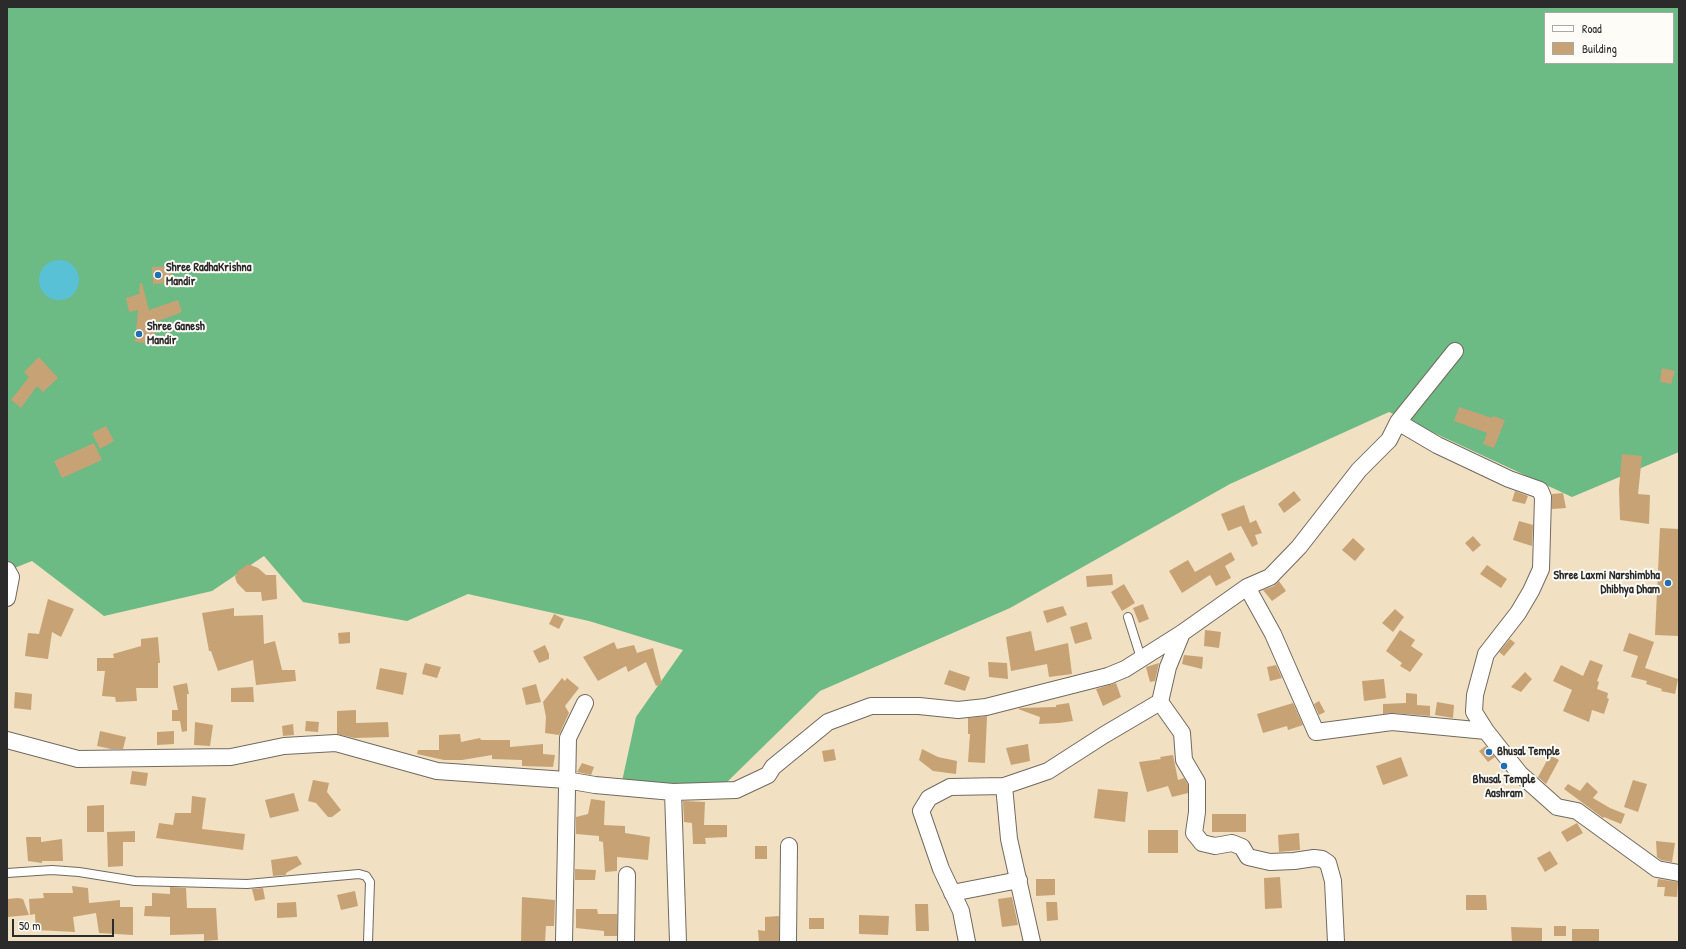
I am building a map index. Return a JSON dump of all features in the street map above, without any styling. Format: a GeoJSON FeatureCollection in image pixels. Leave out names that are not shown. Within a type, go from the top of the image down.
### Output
{"type":"FeatureCollection","features":[{"type":"Feature","properties":{"kind":"street"},"geometry":{"type":"LineString","coordinates":[[7,740],[78,759],[231,757],[284,746],[336,743],[437,771],[566,780],[595,785],[673,792],[736,790],[768,775],[773,767],[828,722],[871,706],[919,706],[958,710],[986,707],[1108,676],[1125,669],[1182,633],[1248,587],[1270,577],[1322,519],[1359,470],[1389,440],[1398,422],[1455,351]]}},
{"type":"Feature","properties":{"kind":"street"},"geometry":{"type":"LineString","coordinates":[[1398,422],[1438,446],[1509,479],[1540,490],[1543,497],[1541,569],[1531,591],[1518,613],[1486,654],[1475,695],[1474,712],[1486,731],[1520,774],[1557,807],[1577,811],[1657,869],[1679,873]]}},
{"type":"Feature","properties":{"kind":"street"},"geometry":{"type":"LineString","coordinates":[[7,570],[12,577],[7,598]]}},
{"type":"Feature","properties":{"kind":"street"},"geometry":{"type":"LineString","coordinates":[[1248,587],[1273,634],[1316,732],[1392,722],[1486,731]]}},
{"type":"Feature","properties":{"kind":"street"},"geometry":{"type":"LineString","coordinates":[[967,942],[961,911],[941,869],[921,810],[929,798],[950,787],[1004,786],[1048,770],[1160,702],[1168,667],[1182,633]]}},
{"type":"Feature","properties":{"kind":"street"},"geometry":{"type":"LineString","coordinates":[[1160,702],[1182,733],[1184,760],[1197,782],[1197,812],[1194,833],[1202,843],[1215,846],[1232,843],[1242,847],[1248,857],[1270,862],[1314,858],[1322,859],[1328,863],[1333,881],[1336,942]]}},
{"type":"Feature","properties":{"kind":"street"},"geometry":{"type":"LineString","coordinates":[[564,942],[568,738],[585,703]]}},
{"type":"Feature","properties":{"kind":"street"},"geometry":{"type":"LineString","coordinates":[[1004,786],[1009,838],[1032,942]]}},
{"type":"Feature","properties":{"kind":"street"},"geometry":{"type":"LineString","coordinates":[[673,792],[678,942]]}},
{"type":"Feature","properties":{"kind":"street"},"geometry":{"type":"LineString","coordinates":[[788,942],[789,846]]}},
{"type":"Feature","properties":{"kind":"street"},"geometry":{"type":"LineString","coordinates":[[626,942],[627,875]]}},
{"type":"Feature","properties":{"kind":"street"},"geometry":{"type":"LineString","coordinates":[[952,893],[1019,880]]}},
{"type":"Feature","properties":{"kind":"lane"},"geometry":{"type":"LineString","coordinates":[[1128,617],[1141,658]]}},
{"type":"Feature","properties":{"kind":"lane"},"geometry":{"type":"LineString","coordinates":[[7,873],[52,870],[79,872],[135,881],[247,884],[359,874],[366,876],[370,882],[368,942]]}},
{"type":"Feature","properties":{"kind":"green space"},"geometry":{"type":"Polygon","coordinates":[[[7,7],[1679,7],[1679,452],[1572,497],[1389,412],[1230,484],[1010,608],[820,691],[725,784],[621,786],[636,717],[683,650],[589,621],[468,594],[407,621],[303,602],[264,556],[212,591],[104,616],[32,561],[7,571],[7,7]]]}},
{"type":"Feature","properties":{"kind":"water"},"geometry":{"type":"Polygon","coordinates":[[[63,260],[70,263],[76,269],[79,280],[78,288],[70,297],[63,300],[55,300],[48,297],[40,288],[39,276],[42,269],[51,261],[63,260]]]}},
{"type":"Feature","properties":{"kind":"building"},"geometry":{"type":"Polygon","coordinates":[[[171,266],[172,283],[153,284],[152,267],[171,266]]]}},
{"type":"Feature","properties":{"kind":"building"},"geometry":{"type":"Polygon","coordinates":[[[140,283],[142,283],[149,310],[178,300],[182,312],[156,322],[154,344],[135,342],[138,310],[129,312],[126,298],[139,294],[140,283]]]}},
{"type":"Feature","properties":{"kind":"building"},"geometry":{"type":"Polygon","coordinates":[[[39,357],[58,378],[43,392],[37,386],[21,408],[11,400],[29,377],[24,372],[39,357]]]}},
{"type":"Feature","properties":{"kind":"building"},"geometry":{"type":"Polygon","coordinates":[[[1662,368],[1675,371],[1671,384],[1660,382],[1662,368]]]}},
{"type":"Feature","properties":{"kind":"building"},"geometry":{"type":"Polygon","coordinates":[[[1459,407],[1492,418],[1493,416],[1505,420],[1494,448],[1483,444],[1487,433],[1454,421],[1459,407]]]}},
{"type":"Feature","properties":{"kind":"building"},"geometry":{"type":"Polygon","coordinates":[[[106,426],[114,441],[100,449],[92,433],[106,426]]]}},
{"type":"Feature","properties":{"kind":"building"},"geometry":{"type":"Polygon","coordinates":[[[94,443],[102,460],[62,478],[54,461],[94,443]]]}},
{"type":"Feature","properties":{"kind":"building"},"geometry":{"type":"Polygon","coordinates":[[[1622,454],[1642,456],[1638,494],[1650,495],[1649,524],[1620,520],[1619,489],[1622,454]]]}},
{"type":"Feature","properties":{"kind":"building"},"geometry":{"type":"Polygon","coordinates":[[[1294,491],[1301,500],[1284,513],[1278,504],[1294,491]]]}},
{"type":"Feature","properties":{"kind":"building"},"geometry":{"type":"Polygon","coordinates":[[[1515,491],[1528,496],[1525,504],[1512,501],[1515,491]]]}},
{"type":"Feature","properties":{"kind":"building"},"geometry":{"type":"Polygon","coordinates":[[[1563,493],[1566,508],[1552,509],[1552,494],[1563,493]]]}},
{"type":"Feature","properties":{"kind":"building"},"geometry":{"type":"Polygon","coordinates":[[[1244,505],[1250,523],[1256,520],[1262,533],[1255,535],[1258,544],[1252,547],[1241,526],[1228,531],[1221,514],[1244,505]]]}},
{"type":"Feature","properties":{"kind":"building"},"geometry":{"type":"Polygon","coordinates":[[[1519,521],[1533,525],[1532,546],[1513,540],[1519,521]]]}},
{"type":"Feature","properties":{"kind":"building","name":"Shree Laxmi Narshimbha Dhibhya Dham"},"geometry":{"type":"Polygon","coordinates":[[[1660,528],[1679,529],[1679,636],[1655,635],[1660,528]]]}},
{"type":"Feature","properties":{"kind":"building"},"geometry":{"type":"Polygon","coordinates":[[[1473,536],[1481,545],[1473,552],[1465,543],[1473,536]]]}},
{"type":"Feature","properties":{"kind":"building"},"geometry":{"type":"Polygon","coordinates":[[[1353,538],[1365,549],[1355,561],[1342,550],[1353,538]]]}},
{"type":"Feature","properties":{"kind":"building"},"geometry":{"type":"Polygon","coordinates":[[[1231,552],[1235,560],[1225,566],[1231,578],[1216,586],[1210,575],[1182,593],[1169,571],[1188,560],[1195,572],[1231,552]]]}},
{"type":"Feature","properties":{"kind":"building"},"geometry":{"type":"Polygon","coordinates":[[[248,564],[258,568],[266,575],[276,575],[277,599],[262,601],[261,592],[246,592],[237,583],[235,577],[238,571],[248,564]]]}},
{"type":"Feature","properties":{"kind":"building"},"geometry":{"type":"Polygon","coordinates":[[[1487,565],[1507,579],[1501,588],[1480,574],[1487,565]]]}},
{"type":"Feature","properties":{"kind":"building"},"geometry":{"type":"Polygon","coordinates":[[[1112,574],[1113,585],[1087,587],[1086,576],[1112,574]]]}},
{"type":"Feature","properties":{"kind":"building"},"geometry":{"type":"Polygon","coordinates":[[[1279,581],[1286,591],[1272,601],[1263,590],[1274,586],[1279,581]]]}},
{"type":"Feature","properties":{"kind":"building"},"geometry":{"type":"Polygon","coordinates":[[[1124,584],[1135,603],[1122,611],[1111,592],[1124,584]]]}},
{"type":"Feature","properties":{"kind":"building"},"geometry":{"type":"Polygon","coordinates":[[[48,599],[74,609],[61,637],[52,632],[48,659],[25,656],[28,633],[39,634],[48,599]]]}},
{"type":"Feature","properties":{"kind":"building"},"geometry":{"type":"Polygon","coordinates":[[[1143,604],[1149,619],[1139,623],[1133,608],[1143,604]]]}},
{"type":"Feature","properties":{"kind":"building"},"geometry":{"type":"Polygon","coordinates":[[[1063,606],[1067,615],[1047,623],[1043,611],[1063,606]]]}},
{"type":"Feature","properties":{"kind":"building"},"geometry":{"type":"Polygon","coordinates":[[[234,608],[234,616],[263,615],[264,644],[275,641],[282,670],[295,670],[296,681],[256,685],[253,660],[218,671],[211,651],[209,651],[202,613],[234,608]]]}},
{"type":"Feature","properties":{"kind":"building"},"geometry":{"type":"Polygon","coordinates":[[[1395,609],[1404,617],[1393,632],[1382,623],[1395,609]]]}},
{"type":"Feature","properties":{"kind":"building"},"geometry":{"type":"Polygon","coordinates":[[[554,614],[564,619],[559,629],[549,624],[554,614]]]}},
{"type":"Feature","properties":{"kind":"building"},"geometry":{"type":"Polygon","coordinates":[[[1087,622],[1092,639],[1075,644],[1070,627],[1087,622]]]}},
{"type":"Feature","properties":{"kind":"building"},"geometry":{"type":"Polygon","coordinates":[[[1205,630],[1221,632],[1219,648],[1204,646],[1205,630]]]}},
{"type":"Feature","properties":{"kind":"building"},"geometry":{"type":"Polygon","coordinates":[[[1400,630],[1415,640],[1411,646],[1423,654],[1410,672],[1400,666],[1402,663],[1386,651],[1400,630]]]}},
{"type":"Feature","properties":{"kind":"building"},"geometry":{"type":"Polygon","coordinates":[[[1031,631],[1035,651],[1068,643],[1072,674],[1049,677],[1047,664],[1011,671],[1006,637],[1031,631]]]}},
{"type":"Feature","properties":{"kind":"building"},"geometry":{"type":"Polygon","coordinates":[[[350,632],[350,643],[339,644],[338,633],[350,632]]]}},
{"type":"Feature","properties":{"kind":"building"},"geometry":{"type":"Polygon","coordinates":[[[1629,633],[1654,642],[1645,668],[1678,679],[1675,694],[1661,691],[1662,689],[1646,684],[1647,681],[1631,677],[1638,656],[1623,651],[1629,633]]]}},
{"type":"Feature","properties":{"kind":"building"},"geometry":{"type":"Polygon","coordinates":[[[158,637],[160,663],[158,663],[158,688],[136,688],[137,701],[116,702],[115,697],[102,696],[105,671],[97,671],[97,658],[114,658],[113,654],[141,646],[141,639],[158,637]]]}},
{"type":"Feature","properties":{"kind":"building"},"geometry":{"type":"Polygon","coordinates":[[[1510,639],[1515,643],[1504,656],[1499,652],[1510,639]]]}},
{"type":"Feature","properties":{"kind":"building"},"geometry":{"type":"Polygon","coordinates":[[[614,642],[617,649],[634,645],[637,653],[653,648],[662,684],[656,686],[646,662],[628,672],[626,666],[598,681],[583,657],[614,642]]]}},
{"type":"Feature","properties":{"kind":"building"},"geometry":{"type":"Polygon","coordinates":[[[545,645],[549,654],[549,659],[539,663],[533,651],[545,645]]]}},
{"type":"Feature","properties":{"kind":"building"},"geometry":{"type":"Polygon","coordinates":[[[1184,655],[1203,657],[1202,669],[1182,664],[1184,655]]]}},
{"type":"Feature","properties":{"kind":"building"},"geometry":{"type":"Polygon","coordinates":[[[1590,660],[1603,665],[1597,681],[1599,682],[1597,689],[1608,693],[1607,698],[1609,699],[1604,714],[1592,710],[1589,722],[1563,711],[1572,690],[1553,681],[1561,665],[1583,676],[1590,660]]]}},
{"type":"Feature","properties":{"kind":"building"},"geometry":{"type":"Polygon","coordinates":[[[988,662],[1007,663],[1008,679],[989,677],[988,662]]]}},
{"type":"Feature","properties":{"kind":"building"},"geometry":{"type":"Polygon","coordinates":[[[425,663],[441,667],[437,678],[422,674],[425,663]]]}},
{"type":"Feature","properties":{"kind":"building"},"geometry":{"type":"Polygon","coordinates":[[[1159,663],[1155,681],[1150,682],[1146,667],[1159,663]]]}},
{"type":"Feature","properties":{"kind":"building"},"geometry":{"type":"Polygon","coordinates":[[[1276,665],[1282,678],[1270,681],[1267,667],[1276,665]]]}},
{"type":"Feature","properties":{"kind":"building"},"geometry":{"type":"Polygon","coordinates":[[[380,668],[407,673],[403,695],[376,689],[380,668]]]}},
{"type":"Feature","properties":{"kind":"building"},"geometry":{"type":"Polygon","coordinates":[[[949,670],[970,677],[965,691],[944,684],[949,670]]]}},
{"type":"Feature","properties":{"kind":"building"},"geometry":{"type":"Polygon","coordinates":[[[1525,672],[1532,679],[1521,692],[1511,687],[1525,672]]]}},
{"type":"Feature","properties":{"kind":"building"},"geometry":{"type":"Polygon","coordinates":[[[562,678],[565,681],[567,678],[579,688],[565,706],[569,713],[559,735],[545,733],[546,717],[543,702],[562,678]]]}},
{"type":"Feature","properties":{"kind":"building"},"geometry":{"type":"Polygon","coordinates":[[[1384,679],[1386,698],[1364,701],[1362,681],[1384,679]]]}},
{"type":"Feature","properties":{"kind":"building"},"geometry":{"type":"Polygon","coordinates":[[[187,683],[189,694],[187,694],[187,731],[182,732],[180,721],[172,721],[172,710],[178,710],[173,686],[187,683]]]}},
{"type":"Feature","properties":{"kind":"building"},"geometry":{"type":"Polygon","coordinates":[[[1116,683],[1121,697],[1103,706],[1096,689],[1116,683]]]}},
{"type":"Feature","properties":{"kind":"building"},"geometry":{"type":"Polygon","coordinates":[[[536,684],[541,702],[526,705],[522,688],[536,684]]]}},
{"type":"Feature","properties":{"kind":"building"},"geometry":{"type":"Polygon","coordinates":[[[253,687],[254,702],[231,702],[231,688],[253,687]]]}},
{"type":"Feature","properties":{"kind":"building"},"geometry":{"type":"Polygon","coordinates":[[[15,692],[32,694],[31,710],[14,708],[15,692]]]}},
{"type":"Feature","properties":{"kind":"building"},"geometry":{"type":"Polygon","coordinates":[[[1406,693],[1417,694],[1417,705],[1430,706],[1430,716],[1393,713],[1383,714],[1383,704],[1406,703],[1406,693]]]}},
{"type":"Feature","properties":{"kind":"building"},"geometry":{"type":"Polygon","coordinates":[[[1319,701],[1325,712],[1319,715],[1314,704],[1319,701]]]}},
{"type":"Feature","properties":{"kind":"building"},"geometry":{"type":"Polygon","coordinates":[[[1437,702],[1454,705],[1453,718],[1435,715],[1437,702]]]}},
{"type":"Feature","properties":{"kind":"building"},"geometry":{"type":"Polygon","coordinates":[[[1069,703],[1073,721],[1059,723],[1039,724],[1040,717],[1018,709],[1056,707],[1056,705],[1069,703]]]}},
{"type":"Feature","properties":{"kind":"building"},"geometry":{"type":"Polygon","coordinates":[[[1293,703],[1303,725],[1288,730],[1287,726],[1263,733],[1257,714],[1293,703]]]}},
{"type":"Feature","properties":{"kind":"building"},"geometry":{"type":"Polygon","coordinates":[[[356,710],[356,723],[388,722],[389,737],[354,738],[337,734],[337,711],[356,710]]]}},
{"type":"Feature","properties":{"kind":"building"},"geometry":{"type":"Polygon","coordinates":[[[987,716],[985,763],[968,762],[970,734],[968,734],[968,718],[987,716]]]}},
{"type":"Feature","properties":{"kind":"building"},"geometry":{"type":"Polygon","coordinates":[[[306,721],[319,722],[318,732],[305,731],[306,721]]]}},
{"type":"Feature","properties":{"kind":"building"},"geometry":{"type":"Polygon","coordinates":[[[195,722],[213,725],[210,746],[194,745],[195,722]]]}},
{"type":"Feature","properties":{"kind":"building"},"geometry":{"type":"Polygon","coordinates":[[[293,724],[294,735],[283,736],[282,726],[293,724]]]}},
{"type":"Feature","properties":{"kind":"building"},"geometry":{"type":"Polygon","coordinates":[[[100,731],[126,737],[123,749],[111,749],[97,746],[100,731]]]}},
{"type":"Feature","properties":{"kind":"building"},"geometry":{"type":"Polygon","coordinates":[[[174,731],[174,744],[157,745],[157,732],[174,731]]]}},
{"type":"Feature","properties":{"kind":"building"},"geometry":{"type":"Polygon","coordinates":[[[460,734],[461,742],[480,738],[481,740],[510,740],[510,747],[543,744],[543,754],[555,755],[553,767],[522,766],[522,760],[492,759],[492,755],[462,760],[444,760],[417,754],[418,750],[439,750],[439,735],[460,734]]]}},
{"type":"Feature","properties":{"kind":"building"},"geometry":{"type":"Polygon","coordinates":[[[1028,744],[1030,761],[1011,765],[1006,748],[1028,744]]]}},
{"type":"Feature","properties":{"kind":"building"},"geometry":{"type":"Polygon","coordinates":[[[1486,746],[1495,757],[1488,762],[1479,751],[1486,746]]]}},
{"type":"Feature","properties":{"kind":"building"},"geometry":{"type":"Polygon","coordinates":[[[834,749],[836,760],[824,762],[822,751],[834,749]]]}},
{"type":"Feature","properties":{"kind":"building"},"geometry":{"type":"Polygon","coordinates":[[[922,749],[938,757],[957,761],[956,774],[933,771],[919,760],[922,749]]]}},
{"type":"Feature","properties":{"kind":"building"},"geometry":{"type":"Polygon","coordinates":[[[1173,755],[1178,780],[1184,778],[1188,785],[1188,793],[1172,797],[1168,786],[1147,792],[1139,762],[1161,759],[1160,757],[1173,755]]]}},
{"type":"Feature","properties":{"kind":"building"},"geometry":{"type":"Polygon","coordinates":[[[1550,755],[1559,760],[1546,784],[1538,777],[1550,755]]]}},
{"type":"Feature","properties":{"kind":"building"},"geometry":{"type":"Polygon","coordinates":[[[1401,757],[1408,776],[1383,785],[1376,766],[1401,757]]]}},
{"type":"Feature","properties":{"kind":"building"},"geometry":{"type":"Polygon","coordinates":[[[582,763],[594,767],[591,775],[577,772],[582,763]]]}},
{"type":"Feature","properties":{"kind":"building"},"geometry":{"type":"Polygon","coordinates":[[[132,771],[148,773],[146,786],[130,784],[132,771]]]}},
{"type":"Feature","properties":{"kind":"building"},"geometry":{"type":"Polygon","coordinates":[[[313,780],[329,783],[327,792],[341,810],[332,817],[328,817],[316,803],[308,801],[313,780]]]}},
{"type":"Feature","properties":{"kind":"building"},"geometry":{"type":"Polygon","coordinates":[[[1633,780],[1647,784],[1638,812],[1624,807],[1633,780]]]}},
{"type":"Feature","properties":{"kind":"building"},"geometry":{"type":"Polygon","coordinates":[[[1587,782],[1598,792],[1593,798],[1610,808],[1625,814],[1621,824],[1604,817],[1603,818],[1564,789],[1568,784],[1580,791],[1587,782]]]}},
{"type":"Feature","properties":{"kind":"building"},"geometry":{"type":"Polygon","coordinates":[[[1098,789],[1128,792],[1125,822],[1094,818],[1098,789]]]}},
{"type":"Feature","properties":{"kind":"building"},"geometry":{"type":"Polygon","coordinates":[[[294,793],[299,811],[270,818],[265,800],[294,793]]]}},
{"type":"Feature","properties":{"kind":"building"},"geometry":{"type":"Polygon","coordinates":[[[192,796],[206,798],[202,829],[245,834],[243,850],[156,838],[159,823],[173,825],[175,813],[191,813],[192,796]]]}},
{"type":"Feature","properties":{"kind":"building"},"geometry":{"type":"Polygon","coordinates":[[[591,799],[605,801],[604,825],[625,826],[625,833],[650,837],[648,860],[617,857],[617,871],[605,872],[603,842],[599,841],[599,836],[576,834],[576,817],[588,814],[591,799]]]}},
{"type":"Feature","properties":{"kind":"building"},"geometry":{"type":"Polygon","coordinates":[[[683,801],[705,802],[704,825],[727,825],[727,837],[705,838],[706,844],[693,844],[692,823],[684,822],[683,801]]]}},
{"type":"Feature","properties":{"kind":"building"},"geometry":{"type":"Polygon","coordinates":[[[104,805],[104,832],[87,832],[87,806],[104,805]]]}},
{"type":"Feature","properties":{"kind":"building"},"geometry":{"type":"Polygon","coordinates":[[[1212,814],[1246,814],[1246,832],[1212,832],[1212,814]]]}},
{"type":"Feature","properties":{"kind":"building"},"geometry":{"type":"Polygon","coordinates":[[[1577,823],[1583,833],[1567,842],[1561,832],[1577,823]]]}},
{"type":"Feature","properties":{"kind":"building"},"geometry":{"type":"Polygon","coordinates":[[[1148,830],[1178,830],[1178,853],[1148,853],[1148,830]]]}},
{"type":"Feature","properties":{"kind":"building"},"geometry":{"type":"Polygon","coordinates":[[[135,831],[135,842],[123,842],[123,866],[108,867],[107,832],[135,831]]]}},
{"type":"Feature","properties":{"kind":"building"},"geometry":{"type":"Polygon","coordinates":[[[1299,833],[1300,850],[1279,852],[1278,835],[1299,833]]]}},
{"type":"Feature","properties":{"kind":"building"},"geometry":{"type":"Polygon","coordinates":[[[26,837],[41,837],[41,842],[62,839],[63,861],[42,861],[42,863],[28,861],[26,837]]]}},
{"type":"Feature","properties":{"kind":"building"},"geometry":{"type":"Polygon","coordinates":[[[1656,841],[1675,843],[1672,862],[1661,860],[1657,857],[1656,841]]]}},
{"type":"Feature","properties":{"kind":"building"},"geometry":{"type":"Polygon","coordinates":[[[755,846],[767,846],[767,859],[755,859],[755,846]]]}},
{"type":"Feature","properties":{"kind":"building"},"geometry":{"type":"Polygon","coordinates":[[[1550,851],[1558,864],[1545,872],[1537,858],[1550,851]]]}},
{"type":"Feature","properties":{"kind":"building"},"geometry":{"type":"Polygon","coordinates":[[[297,856],[302,864],[286,873],[286,875],[273,876],[271,860],[297,856]]]}},
{"type":"Feature","properties":{"kind":"building"},"geometry":{"type":"Polygon","coordinates":[[[575,869],[596,870],[595,880],[575,880],[575,869]]]}},
{"type":"Feature","properties":{"kind":"building"},"geometry":{"type":"Polygon","coordinates":[[[1280,877],[1282,908],[1265,909],[1264,878],[1280,877]]]}},
{"type":"Feature","properties":{"kind":"building"},"geometry":{"type":"Polygon","coordinates":[[[1036,879],[1055,879],[1055,895],[1036,896],[1036,879]]]}},
{"type":"Feature","properties":{"kind":"building"},"geometry":{"type":"Polygon","coordinates":[[[1658,879],[1678,882],[1677,897],[1664,896],[1665,887],[1657,887],[1658,879]]]}},
{"type":"Feature","properties":{"kind":"building"},"geometry":{"type":"Polygon","coordinates":[[[72,886],[88,888],[89,903],[120,900],[120,907],[133,907],[133,935],[99,933],[96,913],[73,917],[75,932],[36,930],[35,914],[30,915],[29,899],[44,898],[43,893],[73,893],[72,886]]]}},
{"type":"Feature","properties":{"kind":"building"},"geometry":{"type":"Polygon","coordinates":[[[170,887],[186,888],[187,908],[216,908],[218,940],[204,941],[204,934],[170,935],[170,917],[144,916],[145,906],[152,906],[152,893],[170,894],[170,887]]]}},
{"type":"Feature","properties":{"kind":"building"},"geometry":{"type":"Polygon","coordinates":[[[263,888],[265,899],[255,901],[252,889],[263,888]]]}},
{"type":"Feature","properties":{"kind":"building"},"geometry":{"type":"Polygon","coordinates":[[[355,891],[358,906],[341,910],[337,895],[355,891]]]}},
{"type":"Feature","properties":{"kind":"building"},"geometry":{"type":"Polygon","coordinates":[[[1466,895],[1486,895],[1487,910],[1466,910],[1466,895]]]}},
{"type":"Feature","properties":{"kind":"building"},"geometry":{"type":"Polygon","coordinates":[[[522,897],[555,900],[554,926],[546,926],[545,942],[521,942],[522,897]]]}},
{"type":"Feature","properties":{"kind":"building"},"geometry":{"type":"Polygon","coordinates":[[[1012,897],[1018,925],[1002,927],[998,899],[1012,897]]]}},
{"type":"Feature","properties":{"kind":"building"},"geometry":{"type":"Polygon","coordinates":[[[7,899],[23,899],[29,915],[7,917],[7,899]]]}},
{"type":"Feature","properties":{"kind":"building"},"geometry":{"type":"Polygon","coordinates":[[[296,902],[297,917],[277,918],[277,903],[296,902]]]}},
{"type":"Feature","properties":{"kind":"building"},"geometry":{"type":"Polygon","coordinates":[[[1046,902],[1057,902],[1058,920],[1047,921],[1046,902]]]}},
{"type":"Feature","properties":{"kind":"building"},"geometry":{"type":"Polygon","coordinates":[[[915,904],[928,904],[929,931],[916,931],[915,904]]]}},
{"type":"Feature","properties":{"kind":"building"},"geometry":{"type":"Polygon","coordinates":[[[576,909],[597,909],[598,914],[617,914],[617,936],[604,936],[604,931],[576,928],[576,909]]]}},
{"type":"Feature","properties":{"kind":"building"},"geometry":{"type":"Polygon","coordinates":[[[859,915],[889,916],[888,935],[859,934],[859,915]]]}},
{"type":"Feature","properties":{"kind":"building"},"geometry":{"type":"Polygon","coordinates":[[[779,916],[779,942],[759,942],[758,930],[765,931],[765,917],[779,916]]]}},
{"type":"Feature","properties":{"kind":"building"},"geometry":{"type":"Polygon","coordinates":[[[809,918],[824,918],[824,929],[809,929],[809,918]]]}},
{"type":"Feature","properties":{"kind":"building"},"geometry":{"type":"Polygon","coordinates":[[[1554,926],[1566,926],[1566,936],[1554,936],[1554,926]]]}},
{"type":"Feature","properties":{"kind":"building"},"geometry":{"type":"Polygon","coordinates":[[[1511,927],[1542,928],[1542,942],[1512,942],[1511,927]]]}},
{"type":"Feature","properties":{"kind":"building"},"geometry":{"type":"Polygon","coordinates":[[[1572,929],[1599,929],[1599,942],[1572,942],[1572,929]]]}},
{"type":"Feature","properties":{"kind":"place","name":"Shree RadhaKrishna Mandir"},"geometry":{"type":"Point","coordinates":[158,275]}},
{"type":"Feature","properties":{"kind":"place","name":"Shree Ganesh Mandir"},"geometry":{"type":"Point","coordinates":[139,334]}},
{"type":"Feature","properties":{"kind":"place","name":"Shree Laxmi Narshimbha Dhibhya Dham"},"geometry":{"type":"Point","coordinates":[1668,583]}},
{"type":"Feature","properties":{"kind":"place","name":"Bhusal Temple"},"geometry":{"type":"Point","coordinates":[1489,752]}},
{"type":"Feature","properties":{"kind":"place","name":"Bhusal Temple Aashram"},"geometry":{"type":"Point","coordinates":[1504,766]}}]}
